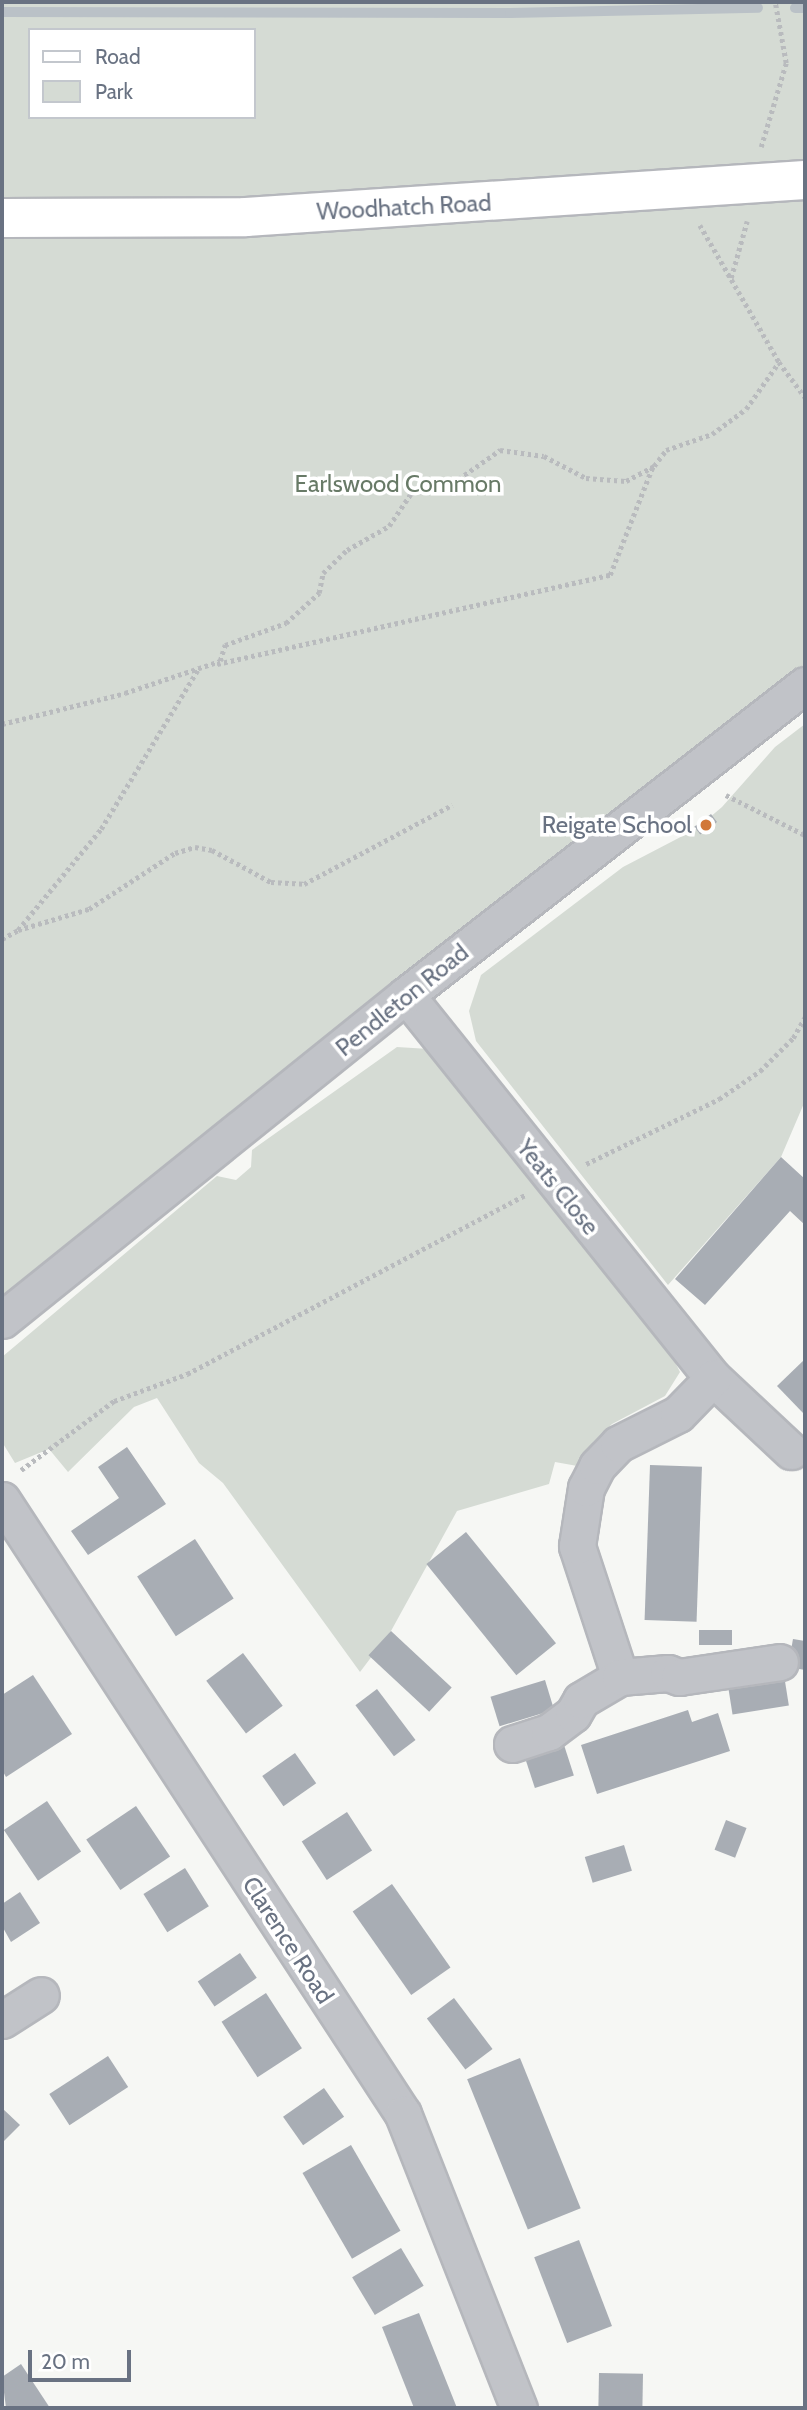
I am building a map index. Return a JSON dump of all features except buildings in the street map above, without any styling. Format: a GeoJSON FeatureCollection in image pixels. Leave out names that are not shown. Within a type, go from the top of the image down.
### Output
{"type":"FeatureCollection","features":[{"type":"Feature","properties":{"kind":"main road","name":"Woodhatch Road"},"geometry":{"type":"LineString","coordinates":[[2,218],[246,216],[678,191],[805,180]]}},
{"type":"Feature","properties":{"kind":"street","name":"Pendleton Road"},"geometry":{"type":"LineString","coordinates":[[2,1320],[406,995],[805,685]]}},
{"type":"Feature","properties":{"kind":"street","name":"Yeats Close"},"geometry":{"type":"LineString","coordinates":[[406,995],[552,1181],[713,1378],[791,1451]]}},
{"type":"Feature","properties":{"kind":"street"},"geometry":{"type":"LineString","coordinates":[[620,1677],[577,1546],[586,1488],[597,1466],[618,1444],[678,1414],[713,1378]]}},
{"type":"Feature","properties":{"kind":"street","name":"Clarence Road"},"geometry":{"type":"LineString","coordinates":[[6,1488],[403,2114],[519,2408]]}},
{"type":"Feature","properties":{"kind":"street"},"geometry":{"type":"LineString","coordinates":[[512,1744],[549,1732],[573,1714],[581,1700],[620,1677],[668,1673],[679,1677],[780,1662]]}},
{"type":"Feature","properties":{"kind":"street"},"geometry":{"type":"LineString","coordinates":[[2,2020],[41,1995]]}},
{"type":"Feature","properties":{"kind":"path"},"geometry":{"type":"LineString","coordinates":[[730,278],[755,184],[758,158],[786,62],[775,2]]}},
{"type":"Feature","properties":{"kind":"path"},"geometry":{"type":"LineString","coordinates":[[678,191],[779,362],[805,397]]}},
{"type":"Feature","properties":{"kind":"path"},"geometry":{"type":"LineString","coordinates":[[18,930],[101,829],[198,668],[611,575],[654,466],[666,450],[712,434],[746,410],[779,362]]}},
{"type":"Feature","properties":{"kind":"path"},"geometry":{"type":"LineString","coordinates":[[2,724],[125,693],[220,662],[225,645],[286,623],[318,593],[323,573],[347,550],[389,526],[411,493],[447,487],[500,450],[544,456],[586,478],[626,481],[654,466]]}},
{"type":"Feature","properties":{"kind":"path"},"geometry":{"type":"LineString","coordinates":[[726,795],[773,815],[805,835]]}},
{"type":"Feature","properties":{"kind":"path"},"geometry":{"type":"LineString","coordinates":[[2,939],[18,930],[89,909],[175,853],[195,847],[212,850],[271,883],[304,884],[452,804]]}},
{"type":"Feature","properties":{"kind":"path"},"geometry":{"type":"LineString","coordinates":[[6,1488],[114,1401],[187,1374],[552,1181],[719,1099],[760,1071],[793,1038],[805,1017]]}},
{"type":"Feature","properties":{"kind":"green space","name":"Earlswood Common"},"geometry":{"type":"Polygon","coordinates":[[[2,2],[805,2],[805,664],[2,1306],[2,2]]]}},
{"type":"Feature","properties":{"kind":"green space"},"geometry":{"type":"Polygon","coordinates":[[[805,724],[805,1101],[781,1157],[668,1285],[476,1041],[469,1011],[481,975],[623,867],[696,829],[722,807],[775,747],[805,724]]]}},
{"type":"Feature","properties":{"kind":"green space"},"geometry":{"type":"Polygon","coordinates":[[[397,1047],[429,1049],[664,1340],[680,1372],[665,1396],[612,1424],[593,1442],[583,1467],[555,1462],[549,1484],[457,1511],[391,1631],[360,1672],[223,1483],[199,1463],[157,1398],[134,1407],[68,1472],[49,1449],[15,1463],[2,1442],[2,1357],[217,1176],[236,1180],[251,1167],[252,1150],[397,1047]]]}},
{"type":"Feature","properties":{"kind":"waterway"},"geometry":{"type":"LineString","coordinates":[[2,12],[510,13],[758,8]]}},
{"type":"Feature","properties":{"kind":"waterway"},"geometry":{"type":"LineString","coordinates":[[795,8],[805,8]]}},
{"type":"Feature","properties":{"kind":"place","name":"Reigate School"},"geometry":{"type":"Point","coordinates":[706,825]}}]}
